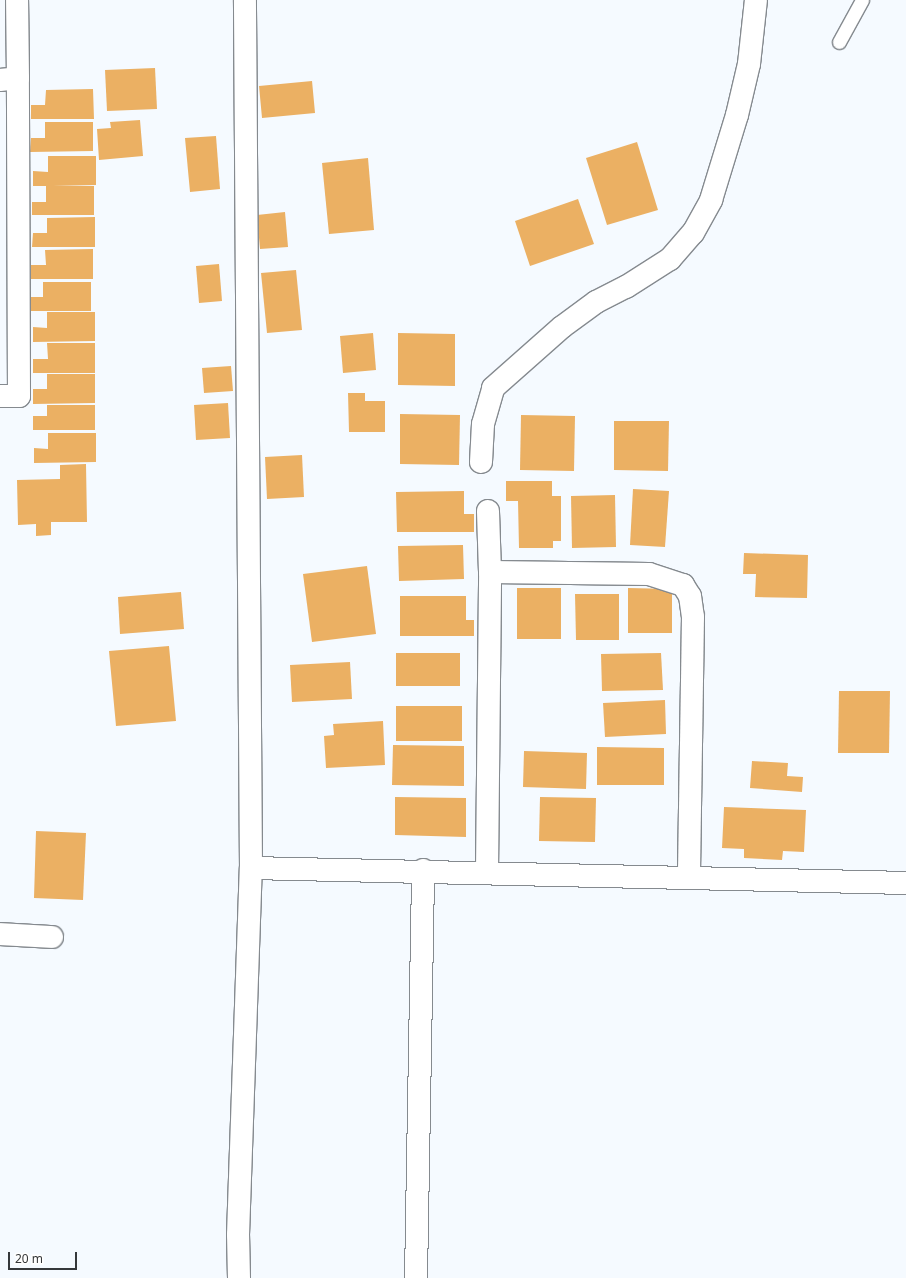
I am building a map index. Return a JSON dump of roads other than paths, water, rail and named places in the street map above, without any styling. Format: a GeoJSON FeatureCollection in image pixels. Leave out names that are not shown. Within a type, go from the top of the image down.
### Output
{"type":"FeatureCollection","features":[{"type":"Feature","properties":{"kind":"street"},"geometry":{"type":"LineString","coordinates":[[0,396],[18,396],[8,246],[9,79],[17,0]]}},
{"type":"Feature","properties":{"kind":"street"},"geometry":{"type":"LineString","coordinates":[[239,1278],[238,1235],[251,868],[245,0]]}},
{"type":"Feature","properties":{"kind":"street"},"geometry":{"type":"LineString","coordinates":[[481,462],[483,424],[493,388],[562,327],[596,302],[626,287],[670,259],[693,233],[711,200],[737,115],[749,64],[756,0]]}},
{"type":"Feature","properties":{"kind":"street"},"geometry":{"type":"LineString","coordinates":[[487,871],[490,572],[488,511]]}},
{"type":"Feature","properties":{"kind":"street"},"geometry":{"type":"LineString","coordinates":[[490,572],[649,574],[683,585],[690,596],[693,618],[689,877]]}},
{"type":"Feature","properties":{"kind":"street"},"geometry":{"type":"LineString","coordinates":[[251,868],[487,871],[906,883]]}},
{"type":"Feature","properties":{"kind":"street"},"geometry":{"type":"LineString","coordinates":[[416,1278],[423,870]]}},
{"type":"Feature","properties":{"kind":"street"},"geometry":{"type":"LineString","coordinates":[[0,934],[52,937]]}},
{"type":"Feature","properties":{"kind":"lane"},"geometry":{"type":"LineString","coordinates":[[840,42],[862,0]]}}]}
